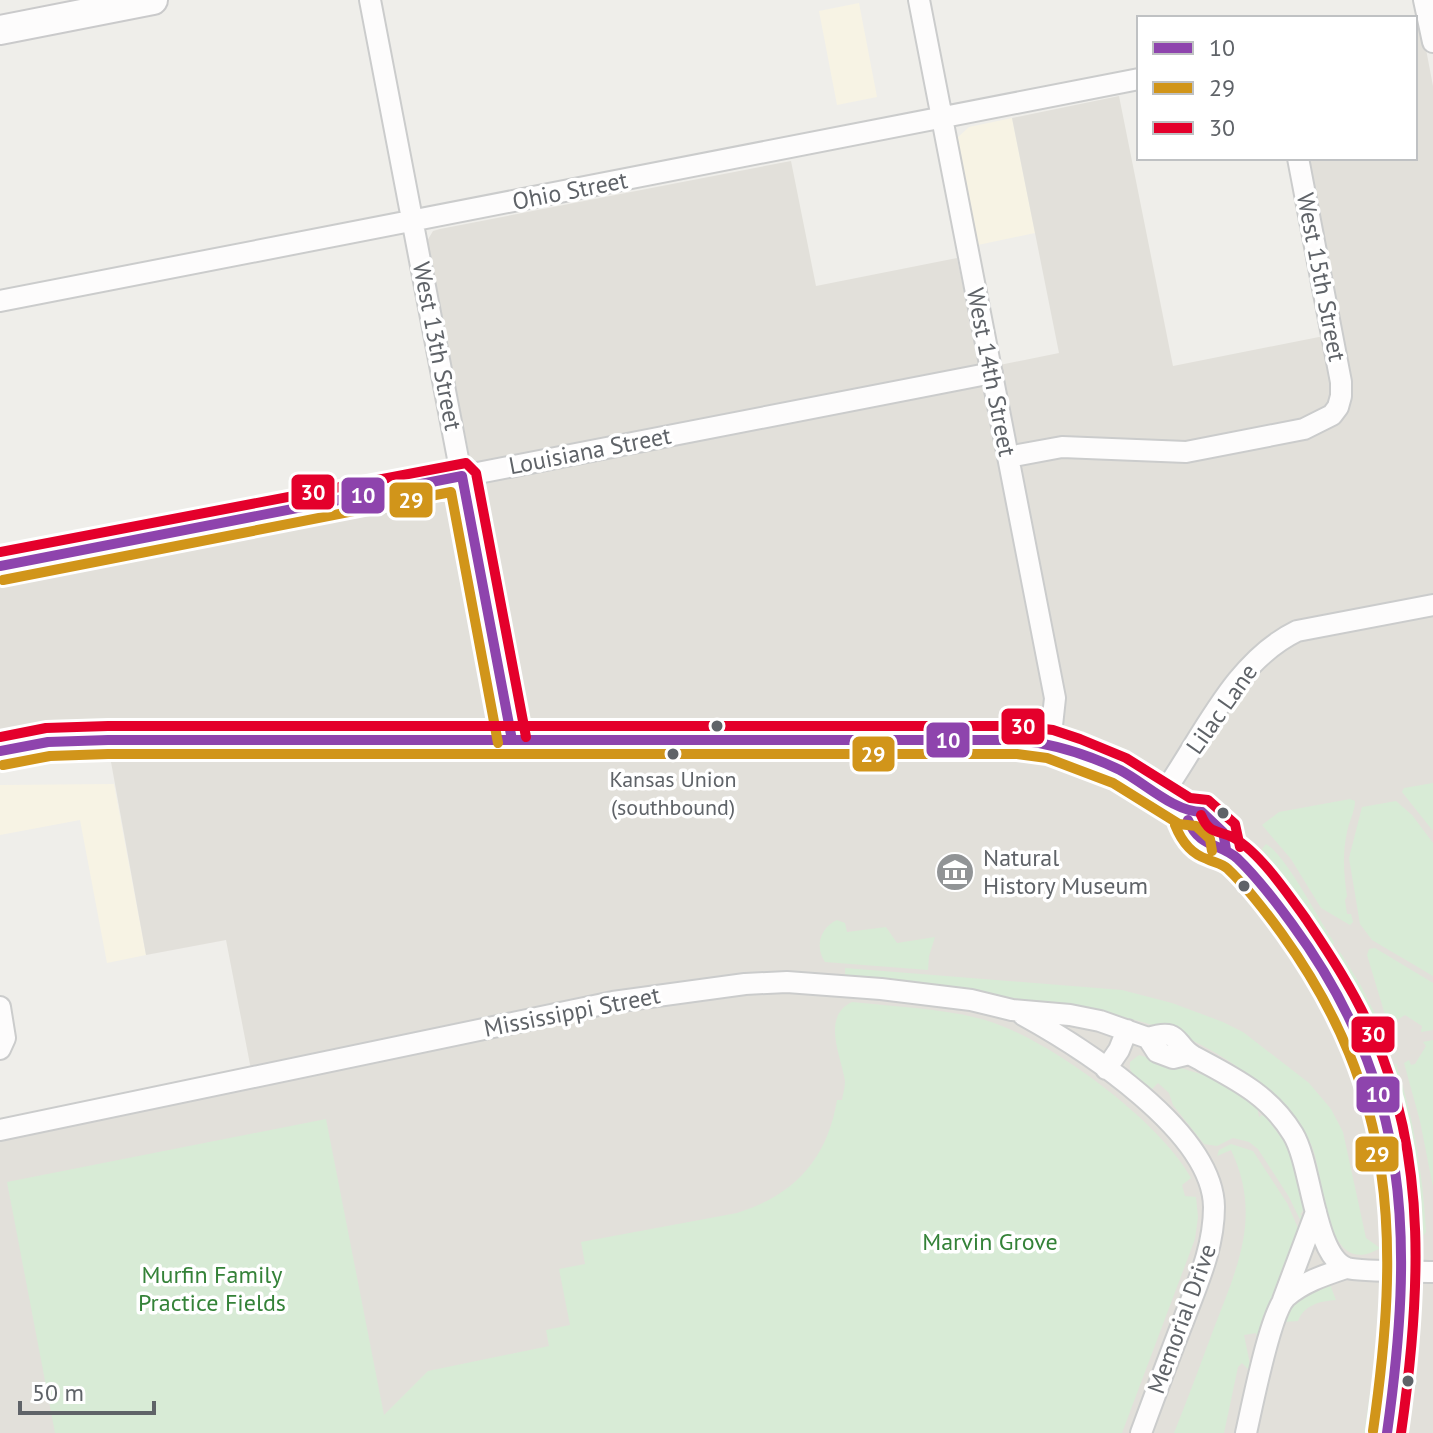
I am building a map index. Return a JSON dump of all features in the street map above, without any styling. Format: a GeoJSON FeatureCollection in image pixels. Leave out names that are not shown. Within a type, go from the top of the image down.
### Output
{"type":"FeatureCollection","features":[{"type":"Feature","properties":{"kind":"main road"},"geometry":{"type":"LineString","coordinates":[[0,30],[153,0]]}},
{"type":"Feature","properties":{"kind":"street","name":"West 13th Street"},"geometry":{"type":"LineString","coordinates":[[370,0],[512,740]]}},
{"type":"Feature","properties":{"kind":"street","name":"West 14th Street"},"geometry":{"type":"LineString","coordinates":[[919,0],[1055,698],[1050,744]]}},
{"type":"Feature","properties":{"kind":"street"},"geometry":{"type":"LineString","coordinates":[[1424,0],[1433,42]]}},
{"type":"Feature","properties":{"kind":"street","name":"Ohio Street"},"geometry":{"type":"LineString","coordinates":[[0,301],[1137,79]]}},
{"type":"Feature","properties":{"kind":"street","name":"West 15th Street"},"geometry":{"type":"LineString","coordinates":[[1008,457],[1062,447],[1186,452],[1313,427],[1332,415],[1341,396],[1335,348],[1298,160]]}},
{"type":"Feature","properties":{"kind":"street","name":"Louisiana Street"},"geometry":{"type":"LineString","coordinates":[[0,566],[992,373]]}},
{"type":"Feature","properties":{"kind":"street","name":"Lilac Lane"},"geometry":{"type":"LineString","coordinates":[[1162,795],[1227,695],[1255,661],[1277,641],[1297,631],[1433,605]]}},
{"type":"Feature","properties":{"kind":"street"},"geometry":{"type":"LineString","coordinates":[[0,751],[48,742],[86,740],[991,738],[1050,744],[1119,770],[1186,812],[1190,829],[1209,846],[1226,849],[1296,928],[1319,961],[1358,1033],[1377,1080],[1392,1139],[1401,1200],[1403,1271],[1399,1339],[1387,1433]]}},
{"type":"Feature","properties":{"kind":"street","name":"Mississippi Street"},"geometry":{"type":"LineString","coordinates":[[0,1130],[613,1002],[711,987],[787,982],[881,989],[971,1000],[1012,1010],[1070,1015],[1100,1021],[1148,1038],[1162,1033],[1179,1039],[1189,1054],[1229,1073],[1280,1115],[1305,1158],[1324,1243],[1346,1268]]}},
{"type":"Feature","properties":{"kind":"street"},"geometry":{"type":"LineString","coordinates":[[0,1007],[5,1038],[0,1049]]}},
{"type":"Feature","properties":{"kind":"street","name":"Memorial Drive"},"geometry":{"type":"LineString","coordinates":[[1012,1010],[1063,1037],[1136,1091],[1184,1138],[1200,1159],[1213,1195],[1213,1228],[1204,1265],[1141,1433]]}},
{"type":"Feature","properties":{"kind":"street"},"geometry":{"type":"LineString","coordinates":[[1106,1069],[1119,1050],[1127,1030]]}},
{"type":"Feature","properties":{"kind":"street"},"geometry":{"type":"LineString","coordinates":[[1246,1433],[1268,1342],[1316,1212]]}},
{"type":"Feature","properties":{"kind":"street"},"geometry":{"type":"LineString","coordinates":[[1283,1300],[1302,1285],[1346,1268],[1433,1272]]}},
{"type":"Feature","properties":{"kind":"shaded area"},"geometry":{"type":"Polygon","coordinates":[[[859,3],[877,97],[837,105],[819,11],[859,3]]]}},
{"type":"Feature","properties":{"kind":"shaded area"},"geometry":{"type":"Polygon","coordinates":[[[1421,23],[1433,86],[1433,1433],[0,1433],[0,1136],[254,1085],[226,940],[146,955],[105,729],[84,730],[62,726],[0,734],[0,573],[228,534],[475,484],[427,241],[433,231],[440,229],[791,161],[816,286],[957,258],[980,369],[1059,353],[1012,118],[1119,96],[1173,366],[1339,333],[1306,160],[1417,160],[1417,24],[1421,23]]]}},
{"type":"Feature","properties":{"kind":"shaded area"},"geometry":{"type":"Polygon","coordinates":[[[1012,118],[1035,233],[978,245],[957,138],[969,127],[1012,118]]]}},
{"type":"Feature","properties":{"kind":"shaded area"},"geometry":{"type":"Polygon","coordinates":[[[114,784],[146,955],[107,963],[80,820],[0,835],[0,785],[114,784]]]}},
{"type":"Feature","properties":{"kind":"green space"},"geometry":{"type":"Polygon","coordinates":[[[1433,783],[1433,831],[1402,792],[1404,788],[1433,783]]]}},
{"type":"Feature","properties":{"kind":"green space"},"geometry":{"type":"Polygon","coordinates":[[[1350,799],[1355,801],[1355,805],[1345,840],[1344,865],[1347,914],[1351,914],[1353,922],[1350,925],[1321,908],[1291,859],[1262,825],[1279,812],[1350,799]]]}},
{"type":"Feature","properties":{"kind":"green space"},"geometry":{"type":"Polygon","coordinates":[[[1396,801],[1412,815],[1433,843],[1433,976],[1372,940],[1360,924],[1349,858],[1362,807],[1396,801]]]}},
{"type":"Feature","properties":{"kind":"green space"},"geometry":{"type":"Polygon","coordinates":[[[1266,844],[1283,861],[1334,942],[1329,949],[1262,849],[1266,844]]]}},
{"type":"Feature","properties":{"kind":"green space"},"geometry":{"type":"Polygon","coordinates":[[[837,920],[845,923],[847,932],[886,927],[897,943],[935,937],[928,970],[825,962],[820,950],[821,938],[827,927],[837,920]]]}},
{"type":"Feature","properties":{"kind":"green space"},"geometry":{"type":"Polygon","coordinates":[[[1375,948],[1433,983],[1433,1030],[1421,1032],[1422,1026],[1405,1015],[1394,1022],[1386,1018],[1367,955],[1369,949],[1375,948]]]}},
{"type":"Feature","properties":{"kind":"green space"},"geometry":{"type":"Polygon","coordinates":[[[1340,952],[1380,1024],[1374,1030],[1334,956],[1340,952]]]}},
{"type":"Feature","properties":{"kind":"green space"},"geometry":{"type":"Polygon","coordinates":[[[845,968],[1122,990],[1172,1003],[1243,1032],[1309,1083],[1331,1109],[1343,1132],[1366,1238],[1380,1248],[1361,1255],[1347,1251],[1337,1239],[1330,1221],[1312,1147],[1303,1130],[1284,1106],[1262,1086],[1207,1048],[1151,1025],[1092,1010],[845,976],[845,968]]]}},
{"type":"Feature","properties":{"kind":"green space","name":"Marvin Grove"},"geometry":{"type":"Polygon","coordinates":[[[852,1002],[969,1016],[1011,1030],[1039,1044],[1100,1084],[1129,1108],[1155,1132],[1191,1178],[1182,1185],[1185,1196],[1196,1197],[1198,1217],[1195,1239],[1122,1433],[55,1433],[7,1182],[326,1119],[384,1415],[428,1371],[549,1346],[546,1330],[570,1325],[559,1269],[585,1264],[581,1242],[737,1213],[775,1196],[791,1185],[816,1157],[832,1121],[837,1100],[842,1100],[845,1081],[835,1027],[837,1017],[852,1002]]]}},
{"type":"Feature","properties":{"kind":"green space"},"geometry":{"type":"Polygon","coordinates":[[[1433,1040],[1433,1187],[1404,1063],[1409,1060],[1411,1065],[1415,1064],[1426,1046],[1423,1042],[1433,1040]]]}},
{"type":"Feature","properties":{"kind":"green space"},"geometry":{"type":"Polygon","coordinates":[[[1139,1055],[1223,1081],[1257,1107],[1259,1117],[1266,1117],[1291,1151],[1305,1207],[1300,1215],[1304,1216],[1303,1226],[1289,1197],[1258,1149],[1249,1142],[1233,1138],[1217,1146],[1204,1144],[1173,1105],[1169,1093],[1158,1083],[1151,1090],[1133,1075],[1130,1062],[1139,1055]]]}},
{"type":"Feature","properties":{"kind":"green space"},"geometry":{"type":"Polygon","coordinates":[[[1396,1064],[1417,1147],[1425,1211],[1424,1235],[1419,1235],[1407,1139],[1388,1067],[1396,1064]]]}},
{"type":"Feature","properties":{"kind":"green space"},"geometry":{"type":"Polygon","coordinates":[[[1231,1144],[1253,1151],[1287,1203],[1301,1235],[1258,1342],[1256,1333],[1244,1335],[1251,1369],[1242,1363],[1238,1367],[1224,1433],[1174,1433],[1231,1283],[1243,1240],[1245,1197],[1240,1174],[1231,1150],[1217,1156],[1219,1150],[1231,1144]]]}},
{"type":"Feature","properties":{"kind":"green space"},"geometry":{"type":"Polygon","coordinates":[[[1329,1282],[1336,1300],[1313,1305],[1304,1311],[1298,1321],[1283,1322],[1291,1307],[1302,1297],[1329,1282]]]}},
{"type":"Feature","properties":{"kind":"green space"},"geometry":{"type":"Polygon","coordinates":[[[1383,1309],[1387,1309],[1375,1418],[1372,1433],[1364,1433],[1383,1309]]]}},
{"type":"Feature","properties":{"kind":"transit line","name":"30"},"geometry":{"type":"LineString","coordinates":[[0,552],[466,463],[476,473],[526,737]]}},
{"type":"Feature","properties":{"kind":"transit line","name":"10"},"geometry":{"type":"LineString","coordinates":[[0,566],[462,476],[512,740]]}},
{"type":"Feature","properties":{"kind":"transit line","name":"29"},"geometry":{"type":"LineString","coordinates":[[3,580],[451,492],[498,743]]}},
{"type":"Feature","properties":{"kind":"transit line","name":"30"},"geometry":{"type":"LineString","coordinates":[[0,737],[46,728],[108,726],[1020,726],[1053,730],[1080,739],[1126,758],[1190,798],[1208,800],[1235,824],[1240,847]]}},
{"type":"Feature","properties":{"kind":"transit line","name":"10"},"geometry":{"type":"LineString","coordinates":[[0,751],[48,742],[108,740],[1018,740],[1057,747],[1095,759],[1120,770],[1170,802],[1202,812],[1223,832],[1226,849]]}},
{"type":"Feature","properties":{"kind":"transit line","name":"29"},"geometry":{"type":"LineString","coordinates":[[3,765],[50,756],[108,754],[1017,754],[1047,758],[1113,783],[1179,824],[1196,826],[1210,839],[1212,851]]}},
{"type":"Feature","properties":{"kind":"transit line","name":"30"},"geometry":{"type":"LineString","coordinates":[[1201,815],[1211,829],[1234,838],[1254,853],[1306,919],[1358,1004],[1391,1082],[1404,1131],[1415,1231],[1413,1333],[1401,1433]]}},
{"type":"Feature","properties":{"kind":"transit line","name":"10"},"geometry":{"type":"LineString","coordinates":[[1188,820],[1204,841],[1238,859],[1292,924],[1332,985],[1361,1045],[1382,1106],[1395,1168],[1400,1231],[1396,1363],[1387,1433]]}},
{"type":"Feature","properties":{"kind":"transit line","name":"29"},"geometry":{"type":"LineString","coordinates":[[1175,825],[1191,850],[1223,865],[1235,876],[1282,934],[1320,994],[1349,1053],[1369,1112],[1381,1172],[1387,1233],[1382,1362],[1373,1431]]}},
{"type":"Feature","properties":{"kind":"place","name":"Kansas Union (southbound)"},"geometry":{"type":"Point","coordinates":[673,754]}},
{"type":"Feature","properties":{"kind":"place","name":"Natural History Museum"},"geometry":{"type":"Point","coordinates":[955,872]}},
{"type":"Feature","properties":{"kind":"park label","name":"Murfin Family Practice Fields"},"geometry":{"type":"Point","coordinates":[212,1289]}}]}
